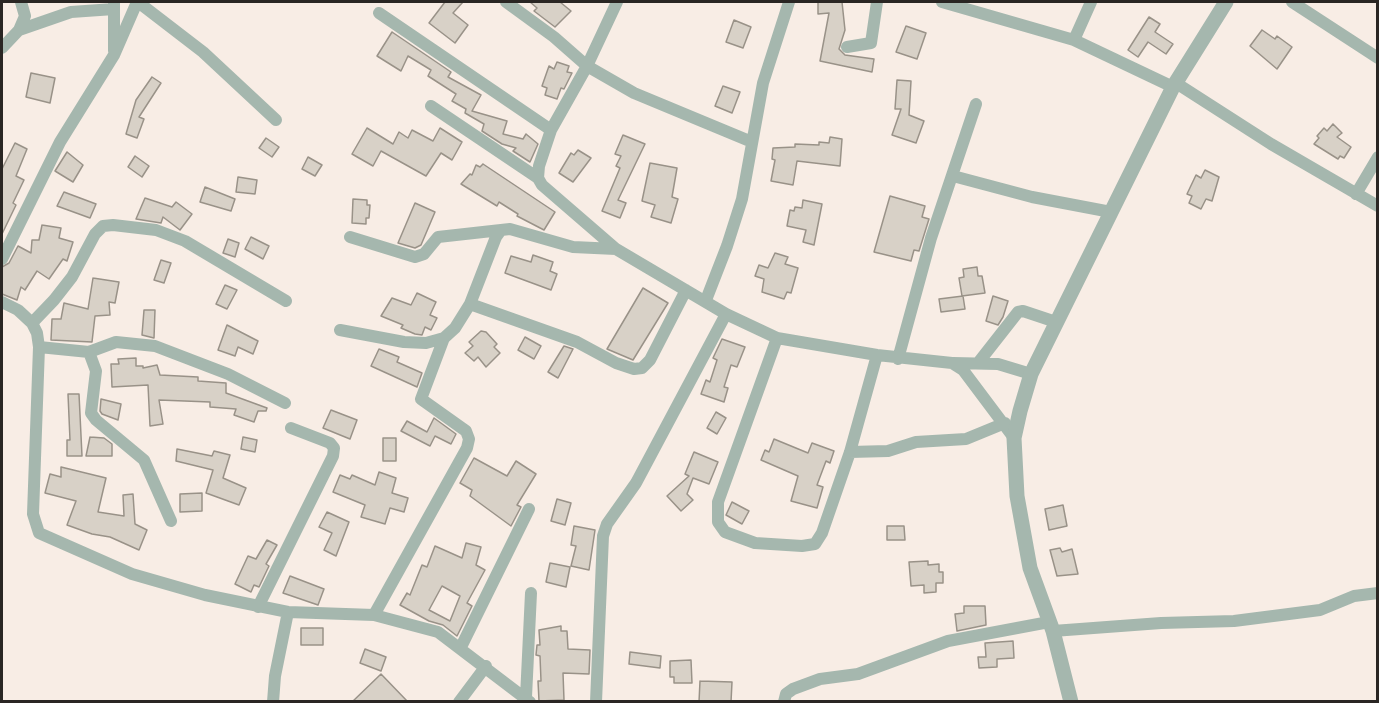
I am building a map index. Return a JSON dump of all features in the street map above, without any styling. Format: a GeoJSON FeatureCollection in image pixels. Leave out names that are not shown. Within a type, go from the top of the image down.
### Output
{"type":"FeatureCollection","features":[{"type":"Feature","properties":{"kind":"street"},"geometry":{"type":"LineString","coordinates":[[2,48],[19,30],[25,16],[21,2]]}},
{"type":"Feature","properties":{"kind":"street"},"geometry":{"type":"LineString","coordinates":[[2,258],[60,142],[114,55],[138,2],[203,52],[276,120]]}},
{"type":"Feature","properties":{"kind":"street"},"geometry":{"type":"LineString","coordinates":[[506,2],[554,37],[587,66],[634,93],[752,142]]}},
{"type":"Feature","properties":{"kind":"street"},"geometry":{"type":"LineString","coordinates":[[538,178],[551,130],[587,66],[617,2]]}},
{"type":"Feature","properties":{"kind":"street"},"geometry":{"type":"LineString","coordinates":[[706,300],[742,199],[764,83],[789,2]]}},
{"type":"Feature","properties":{"kind":"street"},"geometry":{"type":"LineString","coordinates":[[847,47],[871,43],[874,39],[877,2]]}},
{"type":"Feature","properties":{"kind":"street"},"geometry":{"type":"LineString","coordinates":[[942,2],[1074,40],[1174,85],[1377,206]]}},
{"type":"Feature","properties":{"kind":"street"},"geometry":{"type":"LineString","coordinates":[[1074,40],[1091,2]]}},
{"type":"Feature","properties":{"kind":"street"},"geometry":{"type":"LineString","coordinates":[[1071,702],[1051,626],[1030,568],[1017,496],[1014,438],[1031,374],[1174,85],[1223,2]]}},
{"type":"Feature","properties":{"kind":"street"},"geometry":{"type":"LineString","coordinates":[[1292,2],[1377,58]]}},
{"type":"Feature","properties":{"kind":"street"},"geometry":{"type":"LineString","coordinates":[[19,30],[71,12],[114,5],[114,55]]}},
{"type":"Feature","properties":{"kind":"street"},"geometry":{"type":"LineString","coordinates":[[379,12],[551,130]]}},
{"type":"Feature","properties":{"kind":"street"},"geometry":{"type":"LineString","coordinates":[[898,359],[931,238],[976,105]]}},
{"type":"Feature","properties":{"kind":"street"},"geometry":{"type":"LineString","coordinates":[[431,106],[538,178],[542,185],[616,249],[706,300],[726,314],[777,338],[898,359],[998,364],[1031,374]]}},
{"type":"Feature","properties":{"kind":"street"},"geometry":{"type":"LineString","coordinates":[[1356,194],[1377,157]]}},
{"type":"Feature","properties":{"kind":"street"},"geometry":{"type":"LineString","coordinates":[[953,176],[1032,197],[1111,212]]}},
{"type":"Feature","properties":{"kind":"street"},"geometry":{"type":"LineString","coordinates":[[32,323],[72,277],[95,234],[103,226],[113,225],[156,230],[185,241],[286,301]]}},
{"type":"Feature","properties":{"kind":"street"},"geometry":{"type":"LineString","coordinates":[[350,237],[415,257],[424,254],[438,237],[510,229],[573,247],[616,249]]}},
{"type":"Feature","properties":{"kind":"street"},"geometry":{"type":"LineString","coordinates":[[340,330],[404,342],[426,343],[444,338],[455,328],[470,304],[501,230]]}},
{"type":"Feature","properties":{"kind":"street"},"geometry":{"type":"LineString","coordinates":[[470,304],[577,342],[616,363],[634,369],[642,368],[650,360],[686,290]]}},
{"type":"Feature","properties":{"kind":"street"},"geometry":{"type":"LineString","coordinates":[[2,302],[18,310],[32,323],[39,347],[33,514],[39,533],[132,574],[258,607],[288,612],[374,615],[438,632],[528,699]]}},
{"type":"Feature","properties":{"kind":"street"},"geometry":{"type":"LineString","coordinates":[[978,363],[1018,312],[1023,311],[1056,322]]}},
{"type":"Feature","properties":{"kind":"street"},"geometry":{"type":"LineString","coordinates":[[596,702],[603,536],[607,524],[636,483],[726,314]]}},
{"type":"Feature","properties":{"kind":"street"},"geometry":{"type":"LineString","coordinates":[[374,615],[467,448],[469,439],[466,431],[421,399],[444,338]]}},
{"type":"Feature","properties":{"kind":"street"},"geometry":{"type":"LineString","coordinates":[[777,338],[718,502],[718,522],[725,532],[755,543],[802,546],[815,544],[822,533],[850,452],[877,356]]}},
{"type":"Feature","properties":{"kind":"street"},"geometry":{"type":"LineString","coordinates":[[39,347],[88,352],[117,342],[155,346],[228,374],[285,404]]}},
{"type":"Feature","properties":{"kind":"street"},"geometry":{"type":"LineString","coordinates":[[88,352],[96,371],[91,413],[96,420],[144,460],[171,521]]}},
{"type":"Feature","properties":{"kind":"street"},"geometry":{"type":"LineString","coordinates":[[952,363],[963,370],[1014,438]]}},
{"type":"Feature","properties":{"kind":"street"},"geometry":{"type":"LineString","coordinates":[[850,452],[879,452],[916,442],[956,441],[1005,423]]}},
{"type":"Feature","properties":{"kind":"street"},"geometry":{"type":"LineString","coordinates":[[258,607],[333,456],[334,448],[330,443],[291,428]]}},
{"type":"Feature","properties":{"kind":"street"},"geometry":{"type":"LineString","coordinates":[[461,647],[529,509]]}},
{"type":"Feature","properties":{"kind":"street"},"geometry":{"type":"LineString","coordinates":[[528,699],[531,593]]}},
{"type":"Feature","properties":{"kind":"street"},"geometry":{"type":"LineString","coordinates":[[784,702],[786,694],[793,689],[820,679],[858,674],[948,641],[1051,626],[1234,621],[1320,609],[1354,596],[1377,593]]}},
{"type":"Feature","properties":{"kind":"street"},"geometry":{"type":"LineString","coordinates":[[273,702],[275,676],[288,612]]}},
{"type":"Feature","properties":{"kind":"street"},"geometry":{"type":"LineString","coordinates":[[459,702],[486,666]]}},
{"type":"Feature","properties":{"kind":"building"},"geometry":{"type":"Polygon","coordinates":[[[445,2],[463,2],[453,13],[468,25],[455,43],[429,23],[445,2]]]}},
{"type":"Feature","properties":{"kind":"building"},"geometry":{"type":"Polygon","coordinates":[[[530,2],[560,2],[571,11],[555,27],[534,11],[537,8],[530,2]]]}},
{"type":"Feature","properties":{"kind":"building"},"geometry":{"type":"Polygon","coordinates":[[[818,2],[842,2],[845,30],[839,49],[845,55],[874,59],[872,72],[820,61],[829,13],[818,14],[818,2]]]}},
{"type":"Feature","properties":{"kind":"building"},"geometry":{"type":"Polygon","coordinates":[[[1149,17],[1160,24],[1155,32],[1173,44],[1166,54],[1148,42],[1138,57],[1128,50],[1149,17]]]}},
{"type":"Feature","properties":{"kind":"building"},"geometry":{"type":"Polygon","coordinates":[[[734,20],[751,27],[743,48],[726,42],[734,20]]]}},
{"type":"Feature","properties":{"kind":"building"},"geometry":{"type":"Polygon","coordinates":[[[906,26],[926,33],[917,59],[896,52],[906,26]]]}},
{"type":"Feature","properties":{"kind":"building"},"geometry":{"type":"Polygon","coordinates":[[[1262,30],[1275,39],[1277,36],[1292,47],[1277,69],[1250,46],[1262,30]]]}},
{"type":"Feature","properties":{"kind":"building"},"geometry":{"type":"Polygon","coordinates":[[[392,32],[451,72],[448,77],[481,95],[472,111],[507,121],[503,134],[523,139],[526,134],[538,144],[530,162],[513,151],[516,148],[502,144],[482,131],[484,124],[465,113],[466,109],[452,101],[456,94],[428,76],[431,70],[408,56],[401,71],[377,56],[392,32]]]}},
{"type":"Feature","properties":{"kind":"building"},"geometry":{"type":"Polygon","coordinates":[[[557,62],[569,66],[567,72],[572,73],[564,89],[561,88],[557,99],[545,95],[547,88],[542,86],[549,66],[554,69],[557,62]]]}},
{"type":"Feature","properties":{"kind":"building"},"geometry":{"type":"Polygon","coordinates":[[[31,73],[55,78],[50,103],[26,97],[31,73]]]}},
{"type":"Feature","properties":{"kind":"building"},"geometry":{"type":"Polygon","coordinates":[[[152,77],[161,83],[139,117],[144,119],[137,138],[126,134],[136,100],[152,77]]]}},
{"type":"Feature","properties":{"kind":"building"},"geometry":{"type":"Polygon","coordinates":[[[897,80],[911,81],[909,115],[924,121],[916,143],[892,135],[901,109],[895,109],[897,80]]]}},
{"type":"Feature","properties":{"kind":"building"},"geometry":{"type":"Polygon","coordinates":[[[723,86],[740,92],[732,113],[715,106],[723,86]]]}},
{"type":"Feature","properties":{"kind":"building"},"geometry":{"type":"Polygon","coordinates":[[[1333,124],[1342,133],[1337,137],[1351,147],[1344,158],[1340,156],[1338,159],[1314,144],[1324,128],[1327,131],[1333,124]]]}},
{"type":"Feature","properties":{"kind":"building"},"geometry":{"type":"Polygon","coordinates":[[[367,128],[393,144],[399,132],[408,138],[412,130],[433,141],[440,128],[462,142],[452,160],[441,153],[426,176],[381,151],[373,166],[352,154],[367,128]]]}},
{"type":"Feature","properties":{"kind":"building"},"geometry":{"type":"Polygon","coordinates":[[[623,135],[645,144],[618,200],[626,203],[620,218],[602,211],[620,168],[616,166],[621,156],[615,154],[623,135]]]}},
{"type":"Feature","properties":{"kind":"building"},"geometry":{"type":"Polygon","coordinates":[[[830,137],[842,139],[840,166],[797,161],[793,185],[771,181],[775,160],[772,159],[773,148],[795,147],[795,144],[819,145],[819,142],[829,143],[830,137]]]}},
{"type":"Feature","properties":{"kind":"building"},"geometry":{"type":"Polygon","coordinates":[[[266,138],[279,147],[272,157],[259,148],[266,138]]]}},
{"type":"Feature","properties":{"kind":"building"},"geometry":{"type":"Polygon","coordinates":[[[15,143],[27,149],[16,176],[24,180],[13,203],[16,205],[2,234],[2,169],[15,143]]]}},
{"type":"Feature","properties":{"kind":"building"},"geometry":{"type":"Polygon","coordinates":[[[578,150],[591,158],[573,182],[559,173],[571,153],[574,155],[578,150]]]}},
{"type":"Feature","properties":{"kind":"building"},"geometry":{"type":"Polygon","coordinates":[[[67,152],[83,165],[73,182],[55,171],[67,152]]]}},
{"type":"Feature","properties":{"kind":"building"},"geometry":{"type":"Polygon","coordinates":[[[135,156],[149,166],[142,177],[128,167],[135,156]]]}},
{"type":"Feature","properties":{"kind":"building"},"geometry":{"type":"Polygon","coordinates":[[[308,157],[322,165],[315,176],[302,169],[308,157]]]}},
{"type":"Feature","properties":{"kind":"building"},"geometry":{"type":"Polygon","coordinates":[[[650,163],[677,168],[672,197],[678,199],[671,223],[651,217],[655,205],[642,201],[650,163]]]}},
{"type":"Feature","properties":{"kind":"building"},"geometry":{"type":"Polygon","coordinates":[[[483,164],[555,212],[544,230],[517,216],[518,214],[499,202],[497,206],[461,184],[470,174],[472,175],[476,165],[480,167],[483,164]]]}},
{"type":"Feature","properties":{"kind":"building"},"geometry":{"type":"Polygon","coordinates":[[[1205,170],[1219,177],[1212,201],[1206,199],[1201,209],[1189,203],[1192,196],[1187,194],[1196,175],[1201,178],[1205,170]]]}},
{"type":"Feature","properties":{"kind":"building"},"geometry":{"type":"Polygon","coordinates":[[[238,177],[257,180],[255,194],[236,192],[238,177]]]}},
{"type":"Feature","properties":{"kind":"building"},"geometry":{"type":"Polygon","coordinates":[[[205,187],[235,199],[231,211],[200,202],[205,187]]]}},
{"type":"Feature","properties":{"kind":"building"},"geometry":{"type":"Polygon","coordinates":[[[64,192],[96,204],[90,218],[57,206],[64,192]]]}},
{"type":"Feature","properties":{"kind":"building"},"geometry":{"type":"Polygon","coordinates":[[[890,196],[925,206],[922,217],[929,219],[919,251],[914,250],[911,261],[874,252],[890,196]]]}},
{"type":"Feature","properties":{"kind":"building"},"geometry":{"type":"Polygon","coordinates":[[[145,198],[172,207],[176,202],[192,214],[180,230],[163,217],[161,223],[136,219],[145,198]]]}},
{"type":"Feature","properties":{"kind":"building"},"geometry":{"type":"Polygon","coordinates":[[[353,199],[367,200],[367,205],[370,205],[366,224],[352,223],[353,199]]]}},
{"type":"Feature","properties":{"kind":"building"},"geometry":{"type":"Polygon","coordinates":[[[803,200],[822,204],[814,245],[803,242],[806,230],[787,226],[790,210],[794,211],[795,207],[802,208],[803,200]]]}},
{"type":"Feature","properties":{"kind":"building"},"geometry":{"type":"Polygon","coordinates":[[[415,203],[435,212],[421,245],[415,248],[398,243],[415,203]]]}},
{"type":"Feature","properties":{"kind":"building"},"geometry":{"type":"Polygon","coordinates":[[[42,225],[61,228],[59,238],[73,242],[67,261],[63,259],[49,279],[37,271],[25,290],[21,287],[17,300],[2,294],[2,267],[9,263],[18,246],[31,253],[32,240],[39,240],[42,225]]]}},
{"type":"Feature","properties":{"kind":"building"},"geometry":{"type":"Polygon","coordinates":[[[251,237],[269,246],[263,259],[245,249],[251,237]]]}},
{"type":"Feature","properties":{"kind":"building"},"geometry":{"type":"Polygon","coordinates":[[[228,239],[239,243],[235,257],[223,253],[228,239]]]}},
{"type":"Feature","properties":{"kind":"building"},"geometry":{"type":"Polygon","coordinates":[[[775,253],[788,257],[785,264],[798,268],[791,293],[787,292],[784,299],[762,292],[764,279],[755,276],[759,265],[768,268],[775,253]]]}},
{"type":"Feature","properties":{"kind":"building"},"geometry":{"type":"Polygon","coordinates":[[[533,255],[553,262],[550,271],[557,274],[551,290],[505,273],[511,256],[531,262],[533,255]]]}},
{"type":"Feature","properties":{"kind":"building"},"geometry":{"type":"Polygon","coordinates":[[[161,260],[171,263],[164,283],[154,280],[161,260]]]}},
{"type":"Feature","properties":{"kind":"building"},"geometry":{"type":"Polygon","coordinates":[[[977,267],[978,276],[982,276],[985,293],[962,296],[959,278],[964,277],[963,269],[977,267]]]}},
{"type":"Feature","properties":{"kind":"building"},"geometry":{"type":"Polygon","coordinates":[[[93,278],[119,282],[115,303],[109,302],[110,315],[95,316],[92,342],[51,340],[52,319],[61,319],[64,303],[88,309],[93,278]]]}},
{"type":"Feature","properties":{"kind":"building"},"geometry":{"type":"Polygon","coordinates":[[[225,285],[237,290],[227,309],[216,304],[225,285]]]}},
{"type":"Feature","properties":{"kind":"building"},"geometry":{"type":"Polygon","coordinates":[[[643,288],[668,303],[633,360],[607,349],[643,288]]]}},
{"type":"Feature","properties":{"kind":"building"},"geometry":{"type":"Polygon","coordinates":[[[417,293],[436,302],[430,315],[437,318],[431,330],[425,327],[422,335],[415,334],[401,328],[403,325],[381,316],[392,298],[411,305],[417,293]]]}},
{"type":"Feature","properties":{"kind":"building"},"geometry":{"type":"Polygon","coordinates":[[[963,296],[965,309],[941,312],[939,299],[963,296]]]}},
{"type":"Feature","properties":{"kind":"building"},"geometry":{"type":"Polygon","coordinates":[[[993,296],[1008,301],[998,325],[986,321],[993,296]]]}},
{"type":"Feature","properties":{"kind":"building"},"geometry":{"type":"Polygon","coordinates":[[[144,310],[155,310],[154,338],[142,335],[144,310]]]}},
{"type":"Feature","properties":{"kind":"building"},"geometry":{"type":"Polygon","coordinates":[[[227,325],[258,341],[253,354],[238,347],[235,356],[218,350],[227,325]]]}},
{"type":"Feature","properties":{"kind":"building"},"geometry":{"type":"Polygon","coordinates":[[[481,331],[486,332],[497,344],[494,347],[500,353],[486,367],[478,357],[474,361],[465,353],[473,346],[469,342],[481,331]]]}},
{"type":"Feature","properties":{"kind":"building"},"geometry":{"type":"Polygon","coordinates":[[[525,337],[541,346],[534,359],[518,350],[525,337]]]}},
{"type":"Feature","properties":{"kind":"building"},"geometry":{"type":"Polygon","coordinates":[[[722,339],[745,347],[737,367],[731,365],[724,387],[728,388],[724,402],[701,394],[706,380],[710,382],[717,360],[713,358],[722,339]]]}},
{"type":"Feature","properties":{"kind":"building"},"geometry":{"type":"Polygon","coordinates":[[[564,346],[573,349],[558,378],[548,372],[564,346]]]}},
{"type":"Feature","properties":{"kind":"building"},"geometry":{"type":"Polygon","coordinates":[[[379,349],[399,357],[397,362],[422,373],[417,387],[371,366],[379,349]]]}},
{"type":"Feature","properties":{"kind":"building"},"geometry":{"type":"Polygon","coordinates":[[[136,358],[136,366],[143,366],[143,368],[157,365],[160,375],[198,377],[198,381],[226,383],[226,393],[267,408],[266,411],[258,411],[254,422],[234,415],[236,409],[210,407],[210,402],[159,400],[163,424],[150,426],[148,385],[112,387],[111,364],[119,364],[118,359],[136,358]]]}},
{"type":"Feature","properties":{"kind":"building"},"geometry":{"type":"Polygon","coordinates":[[[68,394],[79,394],[82,456],[67,456],[67,440],[70,440],[68,394]]]}},
{"type":"Feature","properties":{"kind":"building"},"geometry":{"type":"Polygon","coordinates":[[[101,399],[121,404],[118,420],[102,414],[101,399]]]}},
{"type":"Feature","properties":{"kind":"building"},"geometry":{"type":"Polygon","coordinates":[[[331,410],[357,420],[350,439],[323,428],[331,410]]]}},
{"type":"Feature","properties":{"kind":"building"},"geometry":{"type":"Polygon","coordinates":[[[716,412],[726,418],[717,434],[707,428],[716,412]]]}},
{"type":"Feature","properties":{"kind":"building"},"geometry":{"type":"Polygon","coordinates":[[[434,418],[456,434],[451,444],[435,436],[430,446],[401,431],[407,421],[427,432],[434,418]]]}},
{"type":"Feature","properties":{"kind":"building"},"geometry":{"type":"Polygon","coordinates":[[[90,437],[104,438],[112,444],[112,456],[86,456],[90,437]]]}},
{"type":"Feature","properties":{"kind":"building"},"geometry":{"type":"Polygon","coordinates":[[[243,437],[257,440],[255,452],[241,449],[243,437]]]}},
{"type":"Feature","properties":{"kind":"building"},"geometry":{"type":"Polygon","coordinates":[[[383,438],[396,438],[396,461],[383,461],[383,438]]]}},
{"type":"Feature","properties":{"kind":"building"},"geometry":{"type":"Polygon","coordinates":[[[774,439],[808,453],[812,443],[834,451],[830,463],[826,461],[817,485],[823,487],[817,508],[791,501],[798,476],[761,460],[765,450],[769,452],[774,439]]]}},
{"type":"Feature","properties":{"kind":"building"},"geometry":{"type":"Polygon","coordinates":[[[177,449],[212,456],[214,451],[230,455],[223,478],[246,488],[239,505],[206,493],[213,470],[176,461],[177,449]]]}},
{"type":"Feature","properties":{"kind":"building"},"geometry":{"type":"Polygon","coordinates":[[[694,452],[718,462],[709,484],[693,478],[687,494],[693,500],[681,511],[667,496],[689,476],[685,474],[694,452]]]}},
{"type":"Feature","properties":{"kind":"building"},"geometry":{"type":"Polygon","coordinates":[[[474,458],[507,476],[516,461],[536,474],[517,505],[521,507],[511,526],[470,496],[472,490],[460,483],[474,458]]]}},
{"type":"Feature","properties":{"kind":"building"},"geometry":{"type":"Polygon","coordinates":[[[61,467],[106,478],[98,512],[124,516],[123,495],[133,494],[135,524],[147,530],[139,550],[110,537],[92,534],[67,525],[76,501],[45,493],[50,474],[61,477],[61,467]]]}},
{"type":"Feature","properties":{"kind":"building"},"geometry":{"type":"Polygon","coordinates":[[[379,472],[396,478],[392,493],[408,498],[404,512],[390,508],[385,524],[361,517],[365,505],[333,492],[340,475],[350,479],[352,475],[375,485],[379,472]]]}},
{"type":"Feature","properties":{"kind":"building"},"geometry":{"type":"Polygon","coordinates":[[[202,493],[202,511],[180,512],[180,494],[202,493]]]}},
{"type":"Feature","properties":{"kind":"building"},"geometry":{"type":"Polygon","coordinates":[[[557,499],[571,503],[565,525],[551,521],[557,499]]]}},
{"type":"Feature","properties":{"kind":"building"},"geometry":{"type":"Polygon","coordinates":[[[732,502],[749,511],[742,524],[726,515],[732,502]]]}},
{"type":"Feature","properties":{"kind":"building"},"geometry":{"type":"Polygon","coordinates":[[[1063,505],[1067,526],[1049,530],[1045,509],[1063,505]]]}},
{"type":"Feature","properties":{"kind":"building"},"geometry":{"type":"Polygon","coordinates":[[[327,512],[349,522],[336,556],[324,550],[332,533],[319,527],[327,512]]]}},
{"type":"Feature","properties":{"kind":"building"},"geometry":{"type":"Polygon","coordinates":[[[574,526],[595,530],[589,570],[571,566],[576,546],[571,545],[574,526]]]}},
{"type":"Feature","properties":{"kind":"building"},"geometry":{"type":"Polygon","coordinates":[[[887,526],[904,526],[905,540],[887,540],[887,526]]]}},
{"type":"Feature","properties":{"kind":"building"},"geometry":{"type":"Polygon","coordinates":[[[267,540],[277,545],[266,564],[269,566],[259,587],[254,585],[251,592],[235,584],[248,556],[256,559],[267,540]]]}},
{"type":"Feature","properties":{"kind":"building"},"geometry":{"type":"Polygon","coordinates":[[[466,543],[481,547],[476,565],[485,570],[467,603],[472,606],[457,636],[443,625],[429,621],[400,605],[407,593],[410,595],[422,565],[427,567],[435,546],[462,558],[466,543]],[[442,586],[429,610],[450,621],[460,596],[442,586]]]}},
{"type":"Feature","properties":{"kind":"building"},"geometry":{"type":"Polygon","coordinates":[[[1060,548],[1062,552],[1072,549],[1078,574],[1057,576],[1050,550],[1060,548]]]}},
{"type":"Feature","properties":{"kind":"building"},"geometry":{"type":"Polygon","coordinates":[[[928,561],[928,565],[939,564],[939,572],[943,572],[943,583],[936,583],[936,592],[924,593],[924,585],[911,586],[909,562],[928,561]]]}},
{"type":"Feature","properties":{"kind":"building"},"geometry":{"type":"Polygon","coordinates":[[[550,563],[570,567],[566,587],[546,582],[550,563]]]}},
{"type":"Feature","properties":{"kind":"building"},"geometry":{"type":"Polygon","coordinates":[[[290,576],[324,589],[318,605],[283,593],[290,576]]]}},
{"type":"Feature","properties":{"kind":"building"},"geometry":{"type":"Polygon","coordinates":[[[964,606],[985,606],[986,625],[957,631],[955,614],[964,613],[964,606]]]}},
{"type":"Feature","properties":{"kind":"building"},"geometry":{"type":"Polygon","coordinates":[[[561,626],[561,631],[567,631],[568,649],[590,650],[589,674],[563,673],[564,700],[539,701],[540,656],[536,655],[537,645],[540,645],[539,630],[561,626]]]}},
{"type":"Feature","properties":{"kind":"building"},"geometry":{"type":"Polygon","coordinates":[[[301,628],[323,628],[323,645],[301,645],[301,628]]]}},
{"type":"Feature","properties":{"kind":"building"},"geometry":{"type":"Polygon","coordinates":[[[1013,641],[1014,658],[997,659],[997,667],[979,668],[978,657],[986,657],[985,643],[1013,641]]]}},
{"type":"Feature","properties":{"kind":"building"},"geometry":{"type":"Polygon","coordinates":[[[365,649],[386,657],[381,671],[360,663],[365,649]]]}},
{"type":"Feature","properties":{"kind":"building"},"geometry":{"type":"Polygon","coordinates":[[[630,652],[661,656],[660,668],[629,664],[630,652]]]}},
{"type":"Feature","properties":{"kind":"building"},"geometry":{"type":"Polygon","coordinates":[[[691,660],[692,683],[674,683],[674,677],[670,677],[670,661],[691,660]]]}},
{"type":"Feature","properties":{"kind":"building"},"geometry":{"type":"Polygon","coordinates":[[[381,674],[408,702],[352,702],[381,674]]]}},
{"type":"Feature","properties":{"kind":"building"},"geometry":{"type":"Polygon","coordinates":[[[700,681],[732,682],[731,702],[699,702],[700,681]]]}}]}
